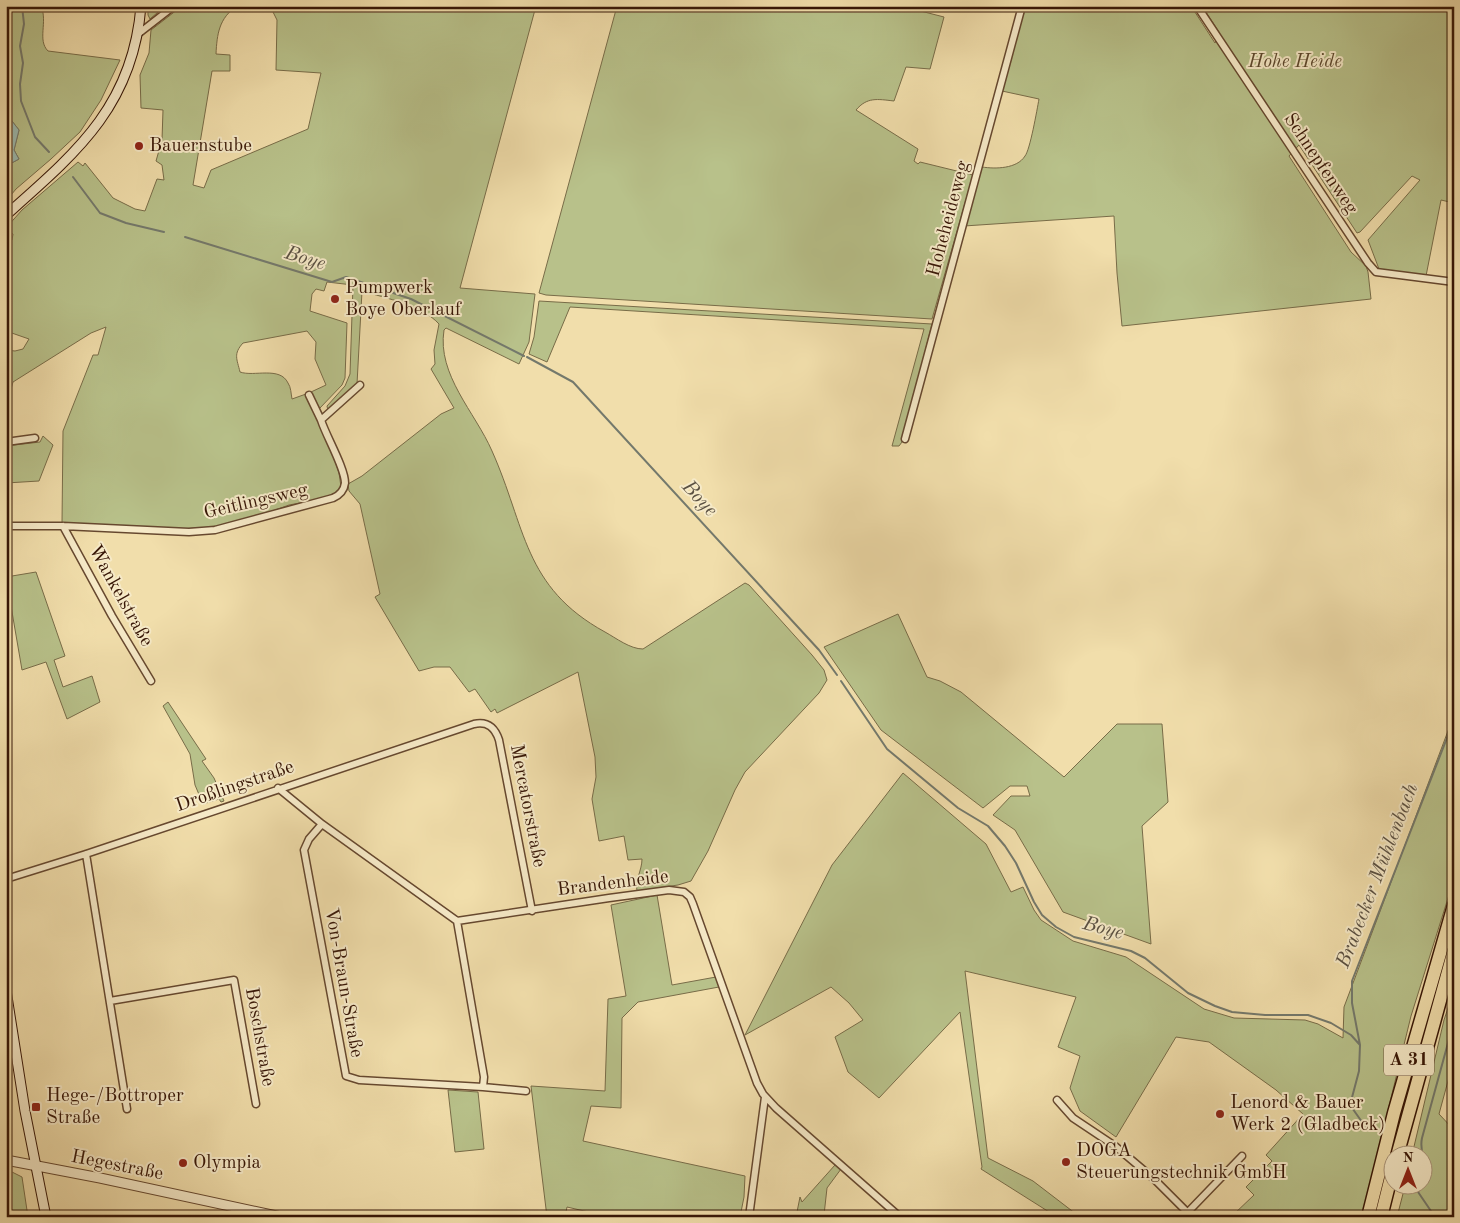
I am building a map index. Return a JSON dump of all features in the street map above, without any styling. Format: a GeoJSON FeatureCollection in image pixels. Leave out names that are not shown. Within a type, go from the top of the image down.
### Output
{"type":"FeatureCollection","features":[{"type":"Feature","properties":{"kind":"highway","name":"A 31"},"geometry":{"type":"LineString","coordinates":[[1368,1217],[1394,1113],[1454,904]]}},
{"type":"Feature","properties":{"kind":"highway","name":"A 31"},"geometry":{"type":"LineString","coordinates":[[1400,1146],[1454,950]]}},
{"type":"Feature","properties":{"kind":"highway"},"geometry":{"type":"LineString","coordinates":[[1381,1217],[1386,1196]]}},
{"type":"Feature","properties":{"kind":"main road"},"geometry":{"type":"LineString","coordinates":[[6,215],[72,155],[93,132],[110,106],[127,72],[138,34],[141,6]]}},
{"type":"Feature","properties":{"kind":"main road"},"geometry":{"type":"LineString","coordinates":[[6,990],[35,1167],[46,1217]]}},
{"type":"Feature","properties":{"kind":"main road","name":"Hegestraße"},"geometry":{"type":"LineString","coordinates":[[6,1160],[100,1178],[280,1217]]}},
{"type":"Feature","properties":{"kind":"street"},"geometry":{"type":"LineString","coordinates":[[138,34],[174,6]]}},
{"type":"Feature","properties":{"kind":"street","name":"Hoheheideweg"},"geometry":{"type":"LineString","coordinates":[[905,439],[1022,6]]}},
{"type":"Feature","properties":{"kind":"street","name":"Schnepfenweg"},"geometry":{"type":"LineString","coordinates":[[1197,6],[1372,268],[1376,272],[1399,276],[1454,282]]}},
{"type":"Feature","properties":{"kind":"street"},"geometry":{"type":"LineString","coordinates":[[321,420],[360,385]]}},
{"type":"Feature","properties":{"kind":"street","name":"Geitlingsweg"},"geometry":{"type":"LineString","coordinates":[[6,526],[63,526],[189,532],[215,530],[333,498],[339,495],[343,489],[344,475],[309,395]]}},
{"type":"Feature","properties":{"kind":"street"},"geometry":{"type":"LineString","coordinates":[[6,442],[34,438]]}},
{"type":"Feature","properties":{"kind":"street","name":"Wankelstraße"},"geometry":{"type":"LineString","coordinates":[[63,526],[112,616],[151,681]]}},
{"type":"Feature","properties":{"kind":"street","name":"Mercatorstraße"},"geometry":{"type":"LineString","coordinates":[[474,724],[482,723],[489,725],[496,732],[499,740],[532,911]]}},
{"type":"Feature","properties":{"kind":"street","name":"Droßlingstraße"},"geometry":{"type":"LineString","coordinates":[[6,879],[474,724]]}},
{"type":"Feature","properties":{"kind":"street"},"geometry":{"type":"LineString","coordinates":[[278,788],[322,824],[457,921],[484,1077],[483,1087]]}},
{"type":"Feature","properties":{"kind":"street","name":"Von-Braun-Straße"},"geometry":{"type":"LineString","coordinates":[[322,824],[309,839],[304,850],[346,1076],[358,1080],[526,1091]]}},
{"type":"Feature","properties":{"kind":"street"},"geometry":{"type":"LineString","coordinates":[[86,854],[128,1108]]}},
{"type":"Feature","properties":{"kind":"street","name":"Brandenheide"},"geometry":{"type":"LineString","coordinates":[[457,921],[532,911],[618,896],[669,890],[684,892],[690,897],[693,904],[757,1082],[765,1097],[900,1217]]}},
{"type":"Feature","properties":{"kind":"street","name":"Boschstraße"},"geometry":{"type":"LineString","coordinates":[[110,1001],[234,980],[256,1104]]}},
{"type":"Feature","properties":{"kind":"street"},"geometry":{"type":"LineString","coordinates":[[749,1217],[765,1097]]}},
{"type":"Feature","properties":{"kind":"street"},"geometry":{"type":"LineString","coordinates":[[1057,1100],[1073,1118],[1116,1146],[1190,1214],[1242,1156]]}},
{"type":"Feature","properties":{"kind":"green space"},"geometry":{"type":"Polygon","coordinates":[[[6,6],[41,6],[44,18],[43,42],[48,51],[120,60],[101,100],[80,132],[16,189],[6,201],[6,166],[19,159],[14,150],[19,130],[8,116],[6,6]]]}},
{"type":"Feature","properties":{"kind":"green space"},"geometry":{"type":"Polygon","coordinates":[[[148,6],[165,6],[150,19],[148,6]]]}},
{"type":"Feature","properties":{"kind":"green space"},"geometry":{"type":"Polygon","coordinates":[[[182,6],[237,6],[226,16],[218,33],[216,54],[230,55],[230,71],[212,71],[193,185],[204,188],[211,170],[308,129],[321,73],[276,70],[277,20],[270,6],[536,6],[460,288],[535,294],[529,342],[519,364],[446,328],[444,330],[443,347],[452,378],[492,451],[530,553],[542,575],[558,595],[578,614],[623,643],[643,649],[745,583],[749,585],[812,655],[824,670],[827,680],[819,693],[745,772],[708,851],[691,881],[678,885],[637,891],[642,859],[628,860],[624,836],[599,841],[592,799],[596,777],[595,757],[578,672],[497,713],[495,709],[491,712],[475,689],[469,692],[450,667],[434,667],[419,671],[375,597],[380,594],[360,504],[349,491],[348,484],[362,476],[441,414],[454,408],[431,369],[435,364],[434,350],[439,324],[424,312],[404,303],[362,291],[357,384],[328,411],[327,406],[345,386],[350,374],[353,285],[327,282],[324,291],[316,289],[312,294],[310,311],[347,323],[345,378],[342,385],[319,409],[311,392],[326,385],[315,359],[316,342],[307,331],[243,343],[238,350],[237,357],[240,372],[273,373],[279,375],[289,385],[292,399],[306,394],[334,457],[341,487],[337,492],[321,499],[289,505],[259,516],[213,527],[178,529],[62,523],[63,431],[93,355],[98,355],[106,327],[91,333],[13,382],[6,407],[6,350],[15,351],[23,349],[29,339],[6,331],[6,237],[12,240],[13,234],[6,230],[6,228],[22,210],[78,162],[83,166],[85,163],[113,198],[135,209],[145,211],[157,179],[164,180],[162,165],[156,161],[162,140],[163,110],[141,108],[140,75],[149,53],[151,30],[182,6]]]}},
{"type":"Feature","properties":{"kind":"green space"},"geometry":{"type":"Polygon","coordinates":[[[617,6],[901,6],[944,17],[930,69],[906,67],[894,101],[868,101],[856,110],[918,149],[914,161],[918,164],[920,162],[973,175],[932,319],[546,295],[539,293],[617,6]]]}},
{"type":"Feature","properties":{"kind":"green space","name":"Hohe Heide"},"geometry":{"type":"Polygon","coordinates":[[[1024,6],[1191,6],[1215,43],[1219,32],[1202,6],[1454,6],[1454,203],[1441,200],[1426,276],[1379,269],[1368,240],[1420,180],[1412,176],[1357,233],[1299,145],[1289,156],[1351,252],[1366,266],[1371,299],[1122,326],[1114,216],[964,226],[982,167],[999,168],[1011,166],[1025,156],[1029,146],[1039,99],[1002,91],[1024,6]]]}},
{"type":"Feature","properties":{"kind":"green space"},"geometry":{"type":"Polygon","coordinates":[[[539,301],[932,324],[902,442],[899,446],[892,446],[924,329],[570,307],[547,362],[529,354],[534,337],[539,301]]]}},
{"type":"Feature","properties":{"kind":"green space"},"geometry":{"type":"Polygon","coordinates":[[[43,436],[53,445],[39,481],[6,483],[6,446],[40,442],[43,436]]]}},
{"type":"Feature","properties":{"kind":"green space"},"geometry":{"type":"Polygon","coordinates":[[[36,572],[65,656],[54,660],[63,687],[92,676],[100,702],[67,719],[46,662],[22,670],[6,577],[36,572]]]}},
{"type":"Feature","properties":{"kind":"green space"},"geometry":{"type":"Polygon","coordinates":[[[898,614],[927,677],[940,681],[961,692],[1064,777],[1117,724],[1162,724],[1168,802],[1142,826],[1151,944],[1063,912],[1015,830],[993,815],[1011,796],[1030,796],[1027,786],[1010,786],[983,808],[881,730],[824,647],[898,614]]]}},
{"type":"Feature","properties":{"kind":"green space"},"geometry":{"type":"Polygon","coordinates":[[[168,702],[206,759],[202,761],[214,778],[224,801],[221,802],[219,799],[203,804],[195,785],[190,754],[163,706],[168,702]]]}},
{"type":"Feature","properties":{"kind":"green space"},"geometry":{"type":"Polygon","coordinates":[[[1454,715],[1454,879],[1411,1016],[1362,1217],[1235,1217],[1233,1215],[1254,1195],[1246,1187],[1272,1161],[1266,1155],[1303,1114],[1276,1090],[1209,1042],[1176,1037],[1116,1137],[1080,1111],[1070,1088],[1080,1056],[1058,1047],[1076,997],[965,971],[988,1158],[1033,1181],[1080,1217],[1057,1217],[981,1169],[960,1012],[879,1098],[848,1072],[835,1037],[863,1020],[849,1003],[831,987],[745,1035],[832,865],[903,773],[986,844],[1011,892],[1023,887],[1041,920],[1073,941],[1126,957],[1204,1009],[1234,1018],[1305,1020],[1318,1024],[1343,1038],[1344,1007],[1454,715]]]}},
{"type":"Feature","properties":{"kind":"green space"},"geometry":{"type":"Polygon","coordinates":[[[657,895],[672,985],[716,977],[719,987],[638,1002],[622,1018],[621,1108],[591,1106],[583,1141],[745,1176],[744,1197],[740,1217],[610,1217],[567,1207],[565,1217],[547,1217],[531,1086],[605,1091],[608,999],[626,996],[611,905],[657,895]]]}},
{"type":"Feature","properties":{"kind":"green space"},"geometry":{"type":"Polygon","coordinates":[[[1454,990],[1454,1059],[1439,1114],[1454,1130],[1454,1180],[1451,1185],[1454,1194],[1454,1217],[1397,1217],[1402,1196],[1432,1196],[1432,1146],[1414,1146],[1444,1020],[1454,990]]]}},
{"type":"Feature","properties":{"kind":"green space"},"geometry":{"type":"Polygon","coordinates":[[[448,1090],[478,1092],[484,1149],[455,1152],[448,1090]]]}},
{"type":"Feature","properties":{"kind":"green space"},"geometry":{"type":"Polygon","coordinates":[[[835,1165],[841,1169],[827,1188],[824,1215],[805,1212],[805,1217],[796,1217],[800,1197],[802,1202],[835,1165]]]}},
{"type":"Feature","properties":{"kind":"green space"},"geometry":{"type":"Polygon","coordinates":[[[6,1172],[12,1172],[22,1177],[28,1217],[6,1217],[6,1172]]]}},
{"type":"Feature","properties":{"kind":"water"},"geometry":{"type":"Polygon","coordinates":[[[6,100],[8,116],[19,130],[14,150],[19,159],[6,166],[6,141],[9,131],[6,128],[6,100]]]}},
{"type":"Feature","properties":{"kind":"waterway","name":"Boye"},"geometry":{"type":"LineString","coordinates":[[22,6],[24,24],[20,46],[23,63],[20,84],[21,101],[35,137],[49,152]]}},
{"type":"Feature","properties":{"kind":"waterway","name":"Boye"},"geometry":{"type":"LineString","coordinates":[[73,177],[100,213],[126,223],[164,232]]}},
{"type":"Feature","properties":{"kind":"waterway","name":"Boye"},"geometry":{"type":"LineString","coordinates":[[185,237],[332,282],[346,277],[411,299],[524,356]]}},
{"type":"Feature","properties":{"kind":"waterway","name":"Boye"},"geometry":{"type":"LineString","coordinates":[[527,357],[573,382],[819,650],[837,675]]}},
{"type":"Feature","properties":{"kind":"waterway","name":"Boye"},"geometry":{"type":"LineString","coordinates":[[841,681],[887,749],[958,808],[988,826],[1016,863],[1042,915],[1056,927],[1074,937],[1131,951],[1145,958],[1188,993],[1215,1006],[1232,1012],[1265,1015],[1308,1015],[1331,1023],[1351,1035],[1360,1045],[1359,1071],[1350,1105],[1367,1129]]}},
{"type":"Feature","properties":{"kind":"waterway","name":"Brabecker Mühlenbach"},"geometry":{"type":"LineString","coordinates":[[1360,1045],[1352,1003],[1352,981],[1454,720]]}},
{"type":"Feature","properties":{"kind":"waterway"},"geometry":{"type":"LineString","coordinates":[[1421,1146],[1454,1021]]}},
{"type":"Feature","properties":{"kind":"waterway","name":"Boye"},"geometry":{"type":"LineString","coordinates":[[1421,1196],[1435,1217]]}},
{"type":"Feature","properties":{"kind":"place","name":"Bauernstube"},"geometry":{"type":"Point","coordinates":[139,146]}},
{"type":"Feature","properties":{"kind":"place","name":"Pumpwerk Boye Oberlauf"},"geometry":{"type":"Point","coordinates":[335,299]}},
{"type":"Feature","properties":{"kind":"place","name":"Hege-/Bottroper Straße"},"geometry":{"type":"Point","coordinates":[36,1107]}},
{"type":"Feature","properties":{"kind":"place","name":"Lenord & Bauer Werk 2 (Gladbeck)"},"geometry":{"type":"Point","coordinates":[1220,1114]}},
{"type":"Feature","properties":{"kind":"place","name":"DOGA Steuerungstechnik GmbH"},"geometry":{"type":"Point","coordinates":[1066,1162]}},
{"type":"Feature","properties":{"kind":"place","name":"Olympia"},"geometry":{"type":"Point","coordinates":[183,1163]}}]}
